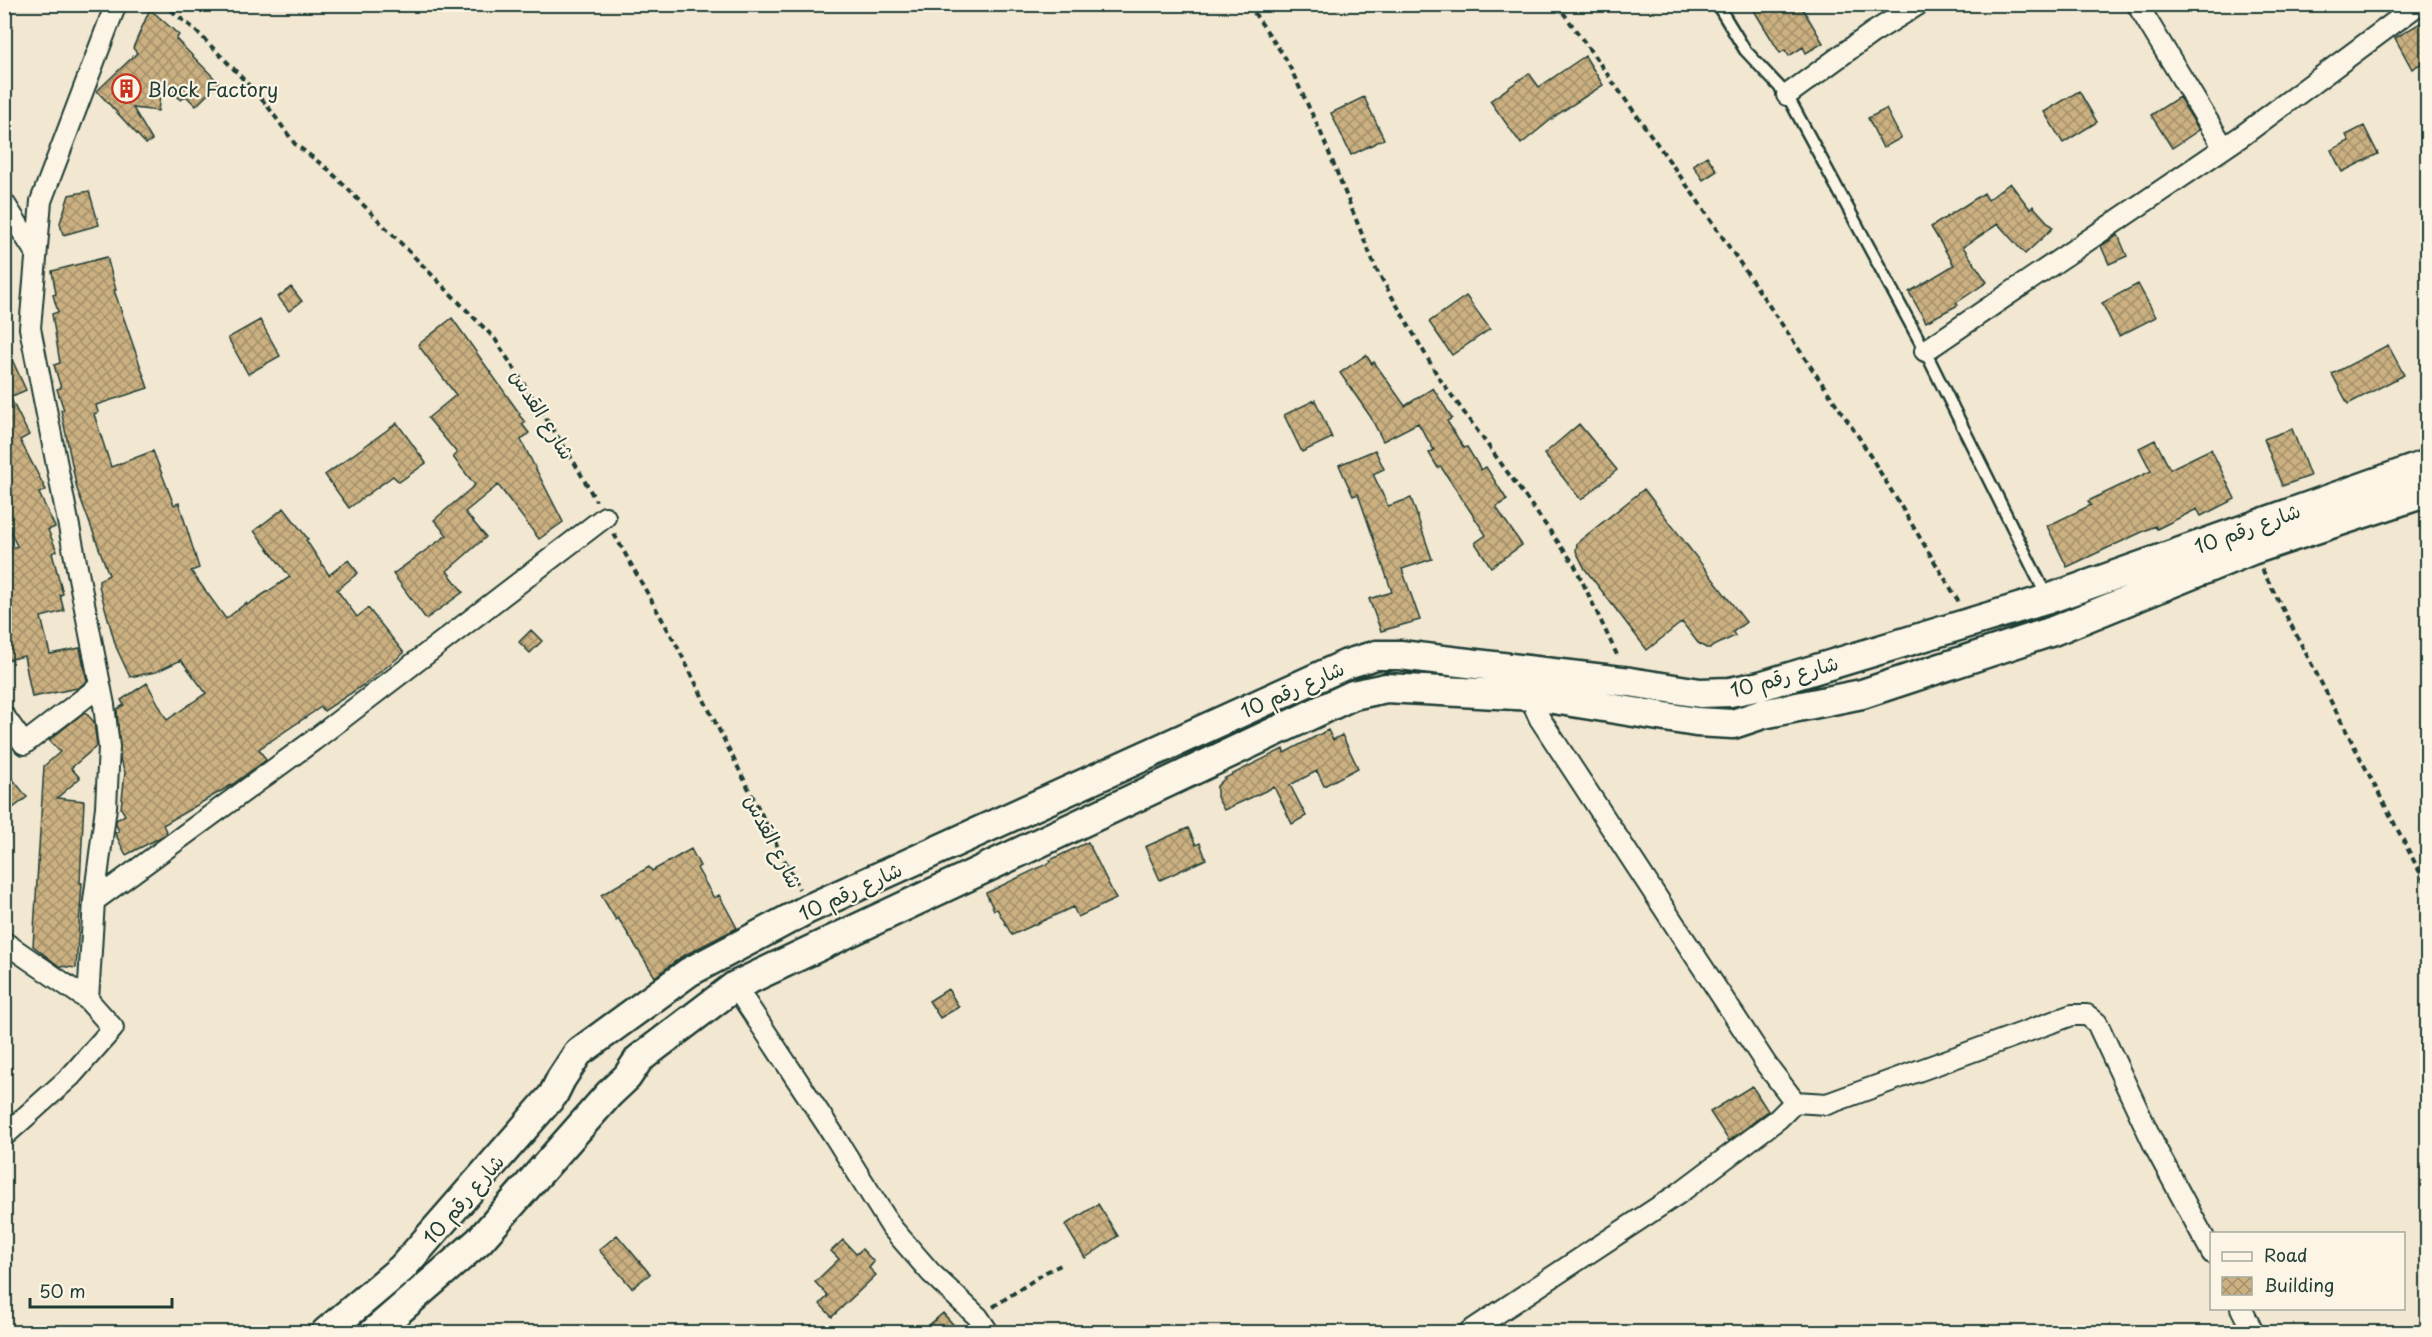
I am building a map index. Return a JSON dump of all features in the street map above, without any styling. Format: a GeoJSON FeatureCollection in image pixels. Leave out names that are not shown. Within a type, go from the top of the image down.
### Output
{"type":"FeatureCollection","features":[{"type":"Feature","properties":{"kind":"main road","name":"شارع رقم 10"},"geometry":{"type":"LineString","coordinates":[[326,1332],[402,1268],[425,1243],[553,1095],[578,1053],[689,972],[808,909],[1347,664],[1376,655],[1400,655],[1630,682],[1700,693],[1730,692],[1760,686],[2048,599],[2427,464]]}},
{"type":"Feature","properties":{"kind":"main road","name":"شارع رقم 10"},"geometry":{"type":"LineString","coordinates":[[374,1332],[479,1241],[609,1094],[627,1077],[639,1059],[735,986],[1353,694],[1386,688],[1535,696],[1696,722],[1733,724],[1763,714],[1862,694],[2053,631],[2252,550],[2427,492]]}},
{"type":"Feature","properties":{"kind":"street"},"geometry":{"type":"LineString","coordinates":[[88,1000],[94,901],[106,807],[109,747],[100,686],[30,328],[41,201],[116,4]]}},
{"type":"Feature","properties":{"kind":"street"},"geometry":{"type":"LineString","coordinates":[[1786,95],[1872,33],[1919,4]]}},
{"type":"Feature","properties":{"kind":"street"},"geometry":{"type":"LineString","coordinates":[[2137,4],[2224,148]]}},
{"type":"Feature","properties":{"kind":"street"},"geometry":{"type":"LineString","coordinates":[[1925,351],[2224,148],[2419,4]]}},
{"type":"Feature","properties":{"kind":"street"},"geometry":{"type":"LineString","coordinates":[[2425,4],[2427,10]]}},
{"type":"Feature","properties":{"kind":"street"},"geometry":{"type":"LineString","coordinates":[[4,203],[36,253]]}},
{"type":"Feature","properties":{"kind":"street"},"geometry":{"type":"LineString","coordinates":[[94,901],[314,741],[605,516]]}},
{"type":"Feature","properties":{"kind":"street"},"geometry":{"type":"LineString","coordinates":[[4,716],[24,744],[100,686]]}},
{"type":"Feature","properties":{"kind":"street"},"geometry":{"type":"LineString","coordinates":[[1535,696],[1535,708],[1539,719],[1766,1064],[1795,1102]]}},
{"type":"Feature","properties":{"kind":"street"},"geometry":{"type":"LineString","coordinates":[[4,942],[88,1000],[113,1028],[71,1076],[4,1136]]}},
{"type":"Feature","properties":{"kind":"street"},"geometry":{"type":"LineString","coordinates":[[735,986],[892,1228],[931,1273],[983,1325]]}},
{"type":"Feature","properties":{"kind":"street"},"geometry":{"type":"LineString","coordinates":[[1469,1332],[1678,1194],[1778,1119],[1795,1102],[1827,1104],[2072,1015],[2087,1015],[2097,1023],[2156,1149],[2210,1251]]}},
{"type":"Feature","properties":{"kind":"street"},"geometry":{"type":"LineString","coordinates":[[2242,1310],[2253,1332]]}},
{"type":"Feature","properties":{"kind":"lane"},"geometry":{"type":"LineString","coordinates":[[1717,4],[1745,50],[1786,95],[1925,351],[2048,599]]}},
{"type":"Feature","properties":{"kind":"path","name":"شارع القدس"},"geometry":{"type":"LineString","coordinates":[[163,4],[193,28],[231,66],[266,104],[295,144],[329,170],[495,339],[574,462],[676,644],[808,909]]}},
{"type":"Feature","properties":{"kind":"path"},"geometry":{"type":"LineString","coordinates":[[1248,4],[1286,59],[1321,133],[1376,268],[1439,378],[1575,564],[1630,682]]}},
{"type":"Feature","properties":{"kind":"path"},"geometry":{"type":"LineString","coordinates":[[1557,4],[1693,194],[1860,440],[1972,623]]}},
{"type":"Feature","properties":{"kind":"path"},"geometry":{"type":"LineString","coordinates":[[2252,550],[2427,888]]}},
{"type":"Feature","properties":{"kind":"path"},"geometry":{"type":"LineString","coordinates":[[983,1325],[1046,1272],[1063,1264]]}},
{"type":"Feature","properties":{"kind":"building"},"geometry":{"type":"Polygon","coordinates":[[[1750,4],[1800,4],[1823,43],[1806,53],[1803,47],[1789,56],[1785,50],[1780,53],[1750,4]]]}},
{"type":"Feature","properties":{"kind":"building"},"geometry":{"type":"Polygon","coordinates":[[[150,9],[179,35],[176,39],[219,83],[196,106],[186,96],[181,100],[162,81],[158,111],[133,108],[152,140],[146,144],[97,91],[137,53],[133,48],[150,9]]]}},
{"type":"Feature","properties":{"kind":"building"},"geometry":{"type":"Polygon","coordinates":[[[2427,19],[2427,60],[2412,69],[2395,38],[2427,19]]]}},
{"type":"Feature","properties":{"kind":"building"},"geometry":{"type":"Polygon","coordinates":[[[1585,56],[1603,85],[1558,114],[1521,144],[1490,101],[1529,73],[1539,87],[1585,56]]]}},
{"type":"Feature","properties":{"kind":"building"},"geometry":{"type":"Polygon","coordinates":[[[2079,91],[2097,122],[2063,143],[2044,112],[2079,91]]]}},
{"type":"Feature","properties":{"kind":"building"},"geometry":{"type":"Polygon","coordinates":[[[1364,97],[1384,139],[1351,155],[1331,113],[1364,97]]]}},
{"type":"Feature","properties":{"kind":"building"},"geometry":{"type":"Polygon","coordinates":[[[2179,97],[2199,130],[2172,148],[2151,115],[2179,97]]]}},
{"type":"Feature","properties":{"kind":"building"},"geometry":{"type":"Polygon","coordinates":[[[1886,109],[1901,138],[1883,148],[1868,118],[1886,109]]]}},
{"type":"Feature","properties":{"kind":"building"},"geometry":{"type":"Polygon","coordinates":[[[2364,126],[2378,154],[2342,172],[2331,150],[2349,141],[2346,135],[2364,126]]]}},
{"type":"Feature","properties":{"kind":"building"},"geometry":{"type":"Polygon","coordinates":[[[1707,156],[1717,171],[1703,180],[1693,165],[1707,156]]]}},
{"type":"Feature","properties":{"kind":"building"},"geometry":{"type":"Polygon","coordinates":[[[2010,183],[2030,209],[2033,206],[2053,228],[2025,254],[1998,224],[1963,247],[1987,282],[1956,303],[1958,305],[1926,322],[1909,292],[1954,265],[1931,227],[1984,193],[1988,200],[2010,183]]]}},
{"type":"Feature","properties":{"kind":"building"},"geometry":{"type":"Polygon","coordinates":[[[89,191],[99,225],[63,235],[60,223],[69,195],[89,191]]]}},
{"type":"Feature","properties":{"kind":"building"},"geometry":{"type":"Polygon","coordinates":[[[2118,235],[2127,256],[2109,264],[2101,246],[2118,235]]]}},
{"type":"Feature","properties":{"kind":"building"},"geometry":{"type":"Polygon","coordinates":[[[107,257],[116,290],[114,290],[148,388],[96,405],[98,412],[94,414],[111,467],[153,451],[174,505],[179,503],[199,568],[191,571],[226,619],[246,603],[247,605],[290,577],[254,531],[284,508],[308,539],[306,540],[329,575],[348,560],[358,573],[337,590],[357,617],[368,608],[404,653],[365,684],[324,711],[321,707],[259,749],[266,760],[233,784],[163,825],[167,833],[163,836],[126,855],[115,833],[119,831],[116,820],[125,815],[121,808],[125,772],[120,759],[117,709],[124,705],[121,700],[147,683],[167,720],[206,693],[181,660],[156,672],[130,677],[116,647],[99,586],[99,580],[109,575],[77,489],[61,410],[64,410],[57,389],[61,388],[54,365],[60,363],[52,314],[58,312],[53,295],[56,294],[52,271],[107,257]]]}},
{"type":"Feature","properties":{"kind":"building"},"geometry":{"type":"Polygon","coordinates":[[[2138,284],[2156,317],[2119,336],[2102,303],[2138,284]]]}},
{"type":"Feature","properties":{"kind":"building"},"geometry":{"type":"Polygon","coordinates":[[[291,287],[302,301],[289,311],[278,297],[291,287]]]}},
{"type":"Feature","properties":{"kind":"building"},"geometry":{"type":"Polygon","coordinates":[[[1466,296],[1490,329],[1452,355],[1429,322],[1466,296]]]}},
{"type":"Feature","properties":{"kind":"building"},"geometry":{"type":"Polygon","coordinates":[[[452,318],[525,422],[522,424],[529,433],[521,440],[563,522],[539,539],[498,485],[465,512],[486,537],[447,571],[463,592],[426,619],[393,574],[447,535],[434,520],[475,485],[453,457],[457,453],[428,418],[456,395],[418,345],[452,318]]]}},
{"type":"Feature","properties":{"kind":"building"},"geometry":{"type":"Polygon","coordinates":[[[260,320],[280,356],[248,374],[228,338],[260,320]]]}},
{"type":"Feature","properties":{"kind":"building"},"geometry":{"type":"Polygon","coordinates":[[[4,342],[26,390],[10,397],[29,435],[20,440],[46,490],[39,493],[55,527],[48,530],[57,551],[52,553],[63,594],[60,595],[64,611],[41,617],[50,654],[80,648],[87,681],[78,688],[32,697],[24,656],[4,661],[4,550],[17,546],[4,518],[4,342]]]}},
{"type":"Feature","properties":{"kind":"building"},"geometry":{"type":"Polygon","coordinates":[[[2388,345],[2404,375],[2348,404],[2332,374],[2388,345]]]}},
{"type":"Feature","properties":{"kind":"building"},"geometry":{"type":"Polygon","coordinates":[[[1366,355],[1372,364],[1374,362],[1405,406],[1433,388],[1452,418],[1447,421],[1464,448],[1467,447],[1481,470],[1486,467],[1507,500],[1496,507],[1522,545],[1491,567],[1475,543],[1486,535],[1441,467],[1438,468],[1429,453],[1434,450],[1418,423],[1383,441],[1370,416],[1340,373],[1366,355]]]}},
{"type":"Feature","properties":{"kind":"building"},"geometry":{"type":"Polygon","coordinates":[[[1315,400],[1332,438],[1302,452],[1284,415],[1315,400]]]}},
{"type":"Feature","properties":{"kind":"building"},"geometry":{"type":"Polygon","coordinates":[[[397,423],[426,463],[399,482],[393,476],[349,508],[325,475],[397,423]]]}},
{"type":"Feature","properties":{"kind":"building"},"geometry":{"type":"Polygon","coordinates":[[[1579,424],[1617,470],[1581,500],[1544,454],[1579,424]]]}},
{"type":"Feature","properties":{"kind":"building"},"geometry":{"type":"Polygon","coordinates":[[[2292,429],[2310,476],[2282,486],[2264,439],[2292,429]]]}},
{"type":"Feature","properties":{"kind":"building"},"geometry":{"type":"Polygon","coordinates":[[[2155,440],[2170,469],[2211,449],[2235,499],[2201,516],[2197,509],[2157,529],[2155,526],[2067,567],[2047,526],[2091,505],[2088,501],[2151,471],[2139,448],[2155,440]]]}},
{"type":"Feature","properties":{"kind":"building"},"geometry":{"type":"Polygon","coordinates":[[[1375,450],[1384,469],[1373,474],[1388,506],[1411,498],[1432,559],[1402,569],[1420,620],[1381,631],[1369,599],[1392,592],[1358,494],[1353,496],[1339,465],[1375,450]]]}},
{"type":"Feature","properties":{"kind":"building"},"geometry":{"type":"Polygon","coordinates":[[[1644,489],[1746,622],[1733,632],[1735,636],[1706,648],[1698,643],[1682,622],[1647,650],[1585,569],[1576,551],[1577,543],[1644,489]]]}},
{"type":"Feature","properties":{"kind":"building"},"geometry":{"type":"Polygon","coordinates":[[[531,630],[542,641],[530,653],[519,642],[531,630]]]}},
{"type":"Feature","properties":{"kind":"building"},"geometry":{"type":"Polygon","coordinates":[[[85,712],[94,722],[97,746],[71,768],[80,778],[57,798],[84,801],[80,883],[82,883],[76,968],[59,966],[33,946],[44,766],[60,752],[49,740],[85,712]]]}},
{"type":"Feature","properties":{"kind":"building"},"geometry":{"type":"Polygon","coordinates":[[[1328,730],[1333,740],[1342,735],[1358,768],[1324,786],[1317,771],[1290,785],[1306,816],[1292,824],[1274,787],[1224,810],[1217,797],[1217,786],[1225,778],[1283,749],[1284,753],[1328,730]]]}},
{"type":"Feature","properties":{"kind":"building"},"geometry":{"type":"Polygon","coordinates":[[[4,768],[27,797],[4,815],[4,768]]]}},
{"type":"Feature","properties":{"kind":"building"},"geometry":{"type":"Polygon","coordinates":[[[1188,828],[1196,845],[1200,843],[1206,859],[1160,880],[1145,847],[1188,828]]]}},
{"type":"Feature","properties":{"kind":"building"},"geometry":{"type":"Polygon","coordinates":[[[1088,842],[1116,899],[1078,917],[1073,907],[1012,935],[997,909],[994,910],[986,893],[1088,842]]]}},
{"type":"Feature","properties":{"kind":"building"},"geometry":{"type":"Polygon","coordinates":[[[691,849],[700,866],[697,868],[714,898],[719,895],[737,928],[681,957],[655,977],[601,895],[649,867],[652,871],[691,849]]]}},
{"type":"Feature","properties":{"kind":"building"},"geometry":{"type":"Polygon","coordinates":[[[948,989],[959,1007],[940,1018],[929,1001],[948,989]]]}},
{"type":"Feature","properties":{"kind":"building"},"geometry":{"type":"Polygon","coordinates":[[[1752,1086],[1768,1111],[1729,1141],[1710,1112],[1752,1086]]]}},
{"type":"Feature","properties":{"kind":"building"},"geometry":{"type":"Polygon","coordinates":[[[1098,1204],[1118,1236],[1085,1258],[1065,1225],[1098,1204]]]}},
{"type":"Feature","properties":{"kind":"building"},"geometry":{"type":"Polygon","coordinates":[[[617,1235],[650,1274],[632,1288],[599,1250],[617,1235]]]}},
{"type":"Feature","properties":{"kind":"building"},"geometry":{"type":"Polygon","coordinates":[[[843,1240],[856,1254],[862,1249],[874,1262],[869,1268],[876,1275],[832,1317],[820,1304],[828,1296],[815,1282],[839,1259],[831,1251],[843,1240]]]}},
{"type":"Feature","properties":{"kind":"building"},"geometry":{"type":"Polygon","coordinates":[[[943,1313],[960,1332],[921,1332],[943,1313]]]}},
{"type":"Feature","properties":{"kind":"place","name":"Block Factory"},"geometry":{"type":"Point","coordinates":[126,89]}}]}
